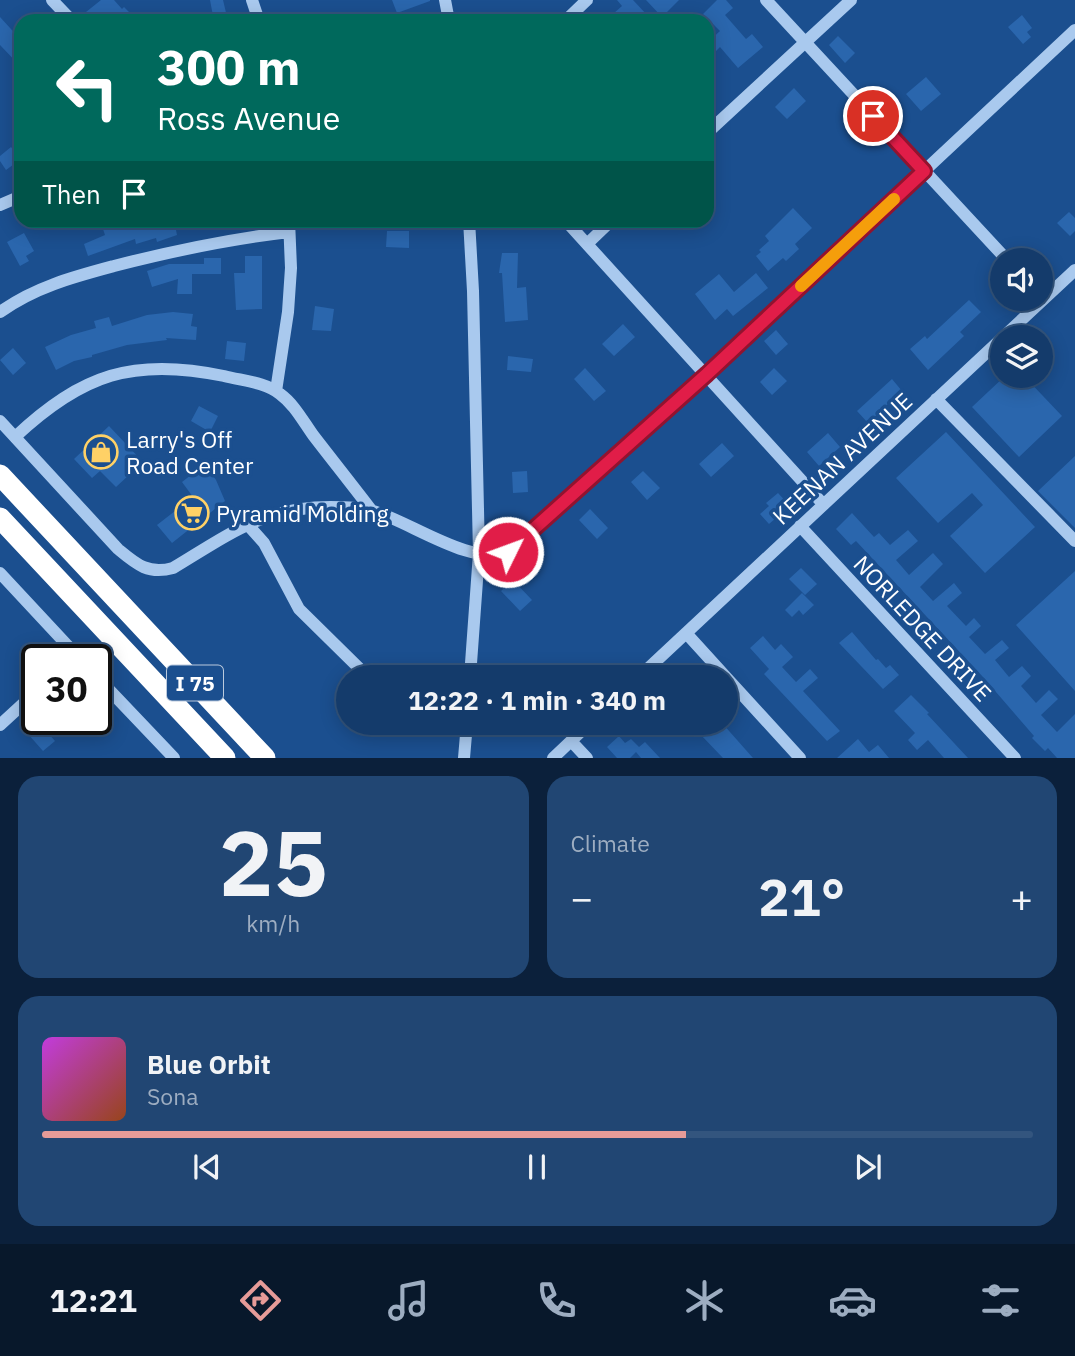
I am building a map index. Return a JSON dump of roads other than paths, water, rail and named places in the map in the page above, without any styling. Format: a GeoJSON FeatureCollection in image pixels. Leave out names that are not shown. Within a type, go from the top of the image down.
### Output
{"type":"FeatureCollection","features":[{"type":"Feature","properties":{"kind":"highway","name":"I 75"},"geometry":{"type":"LineString","coordinates":[[0,475],[265,758]]}},
{"type":"Feature","properties":{"kind":"highway","name":"I 75"},"geometry":{"type":"LineString","coordinates":[[0,518],[225,758]]}},
{"type":"Feature","properties":{"kind":"street"},"geometry":{"type":"LineString","coordinates":[[52,0],[65,14]]}},
{"type":"Feature","properties":{"kind":"street"},"geometry":{"type":"LineString","coordinates":[[572,14],[587,0]]}},
{"type":"Feature","properties":{"kind":"street"},"geometry":{"type":"LineString","coordinates":[[766,0],[996,248]]}},
{"type":"Feature","properties":{"kind":"street"},"geometry":{"type":"LineString","coordinates":[[714,126],[851,0]]}},
{"type":"Feature","properties":{"kind":"street"},"geometry":{"type":"LineString","coordinates":[[0,421],[118,549],[140,567],[159,571],[173,568],[247,524],[283,511],[306,507],[372,511],[445,543],[479,553],[499,555],[508,552],[707,374],[1075,30]]}},
{"type":"Feature","properties":{"kind":"street"},"geometry":{"type":"LineString","coordinates":[[0,312],[23,295],[80,275],[280,228]]}},
{"type":"Feature","properties":{"kind":"street"},"geometry":{"type":"LineString","coordinates":[[276,391],[288,312],[291,268],[289,228]]}},
{"type":"Feature","properties":{"kind":"street"},"geometry":{"type":"LineString","coordinates":[[469,228],[479,553],[471,665]]}},
{"type":"Feature","properties":{"kind":"street"},"geometry":{"type":"LineString","coordinates":[[572,228],[823,504]]}},
{"type":"Feature","properties":{"kind":"street"},"geometry":{"type":"LineString","coordinates":[[587,244],[604,228]]}},
{"type":"Feature","properties":{"kind":"street","name":"KEENAN AVENUE"},"geometry":{"type":"LineString","coordinates":[[1053,289],[1075,270]]}},
{"type":"Feature","properties":{"kind":"street","name":"KEENAN AVENUE"},"geometry":{"type":"LineString","coordinates":[[652,665],[1028,311]]}},
{"type":"Feature","properties":{"kind":"street"},"geometry":{"type":"LineString","coordinates":[[15,437],[62,397],[101,379],[139,370],[187,369],[266,386],[276,391],[286,399],[372,511]]}},
{"type":"Feature","properties":{"kind":"street"},"geometry":{"type":"LineString","coordinates":[[936,399],[1075,541]]}},
{"type":"Feature","properties":{"kind":"street"},"geometry":{"type":"LineString","coordinates":[[247,524],[264,543],[299,609],[356,665]]}},
{"type":"Feature","properties":{"kind":"street","name":"NORLEDGE DRIVE"},"geometry":{"type":"LineString","coordinates":[[800,526],[1015,758]]}},
{"type":"Feature","properties":{"kind":"street"},"geometry":{"type":"LineString","coordinates":[[0,573],[63,644]]}},
{"type":"Feature","properties":{"kind":"street"},"geometry":{"type":"LineString","coordinates":[[686,633],[715,665]]}},
{"type":"Feature","properties":{"kind":"street"},"geometry":{"type":"LineString","coordinates":[[738,690],[800,758]]}},
{"type":"Feature","properties":{"kind":"street"},"geometry":{"type":"LineString","coordinates":[[112,693],[174,758]]}},
{"type":"Feature","properties":{"kind":"street"},"geometry":{"type":"LineString","coordinates":[[0,726],[21,706]]}},
{"type":"Feature","properties":{"kind":"street"},"geometry":{"type":"LineString","coordinates":[[464,758],[466,735]]}},
{"type":"Feature","properties":{"kind":"street"},"geometry":{"type":"LineString","coordinates":[[553,758],[577,735]]}},
{"type":"Feature","properties":{"kind":"street"},"geometry":{"type":"LineString","coordinates":[[571,741],[587,758]]}},
{"type":"Feature","properties":{"kind":"place","name":"Larry's Off Road Center"},"geometry":{"type":"Point","coordinates":[101,452]}},
{"type":"Feature","properties":{"kind":"place","name":"Pyramid Molding"},"geometry":{"type":"Point","coordinates":[192,513]}}]}
